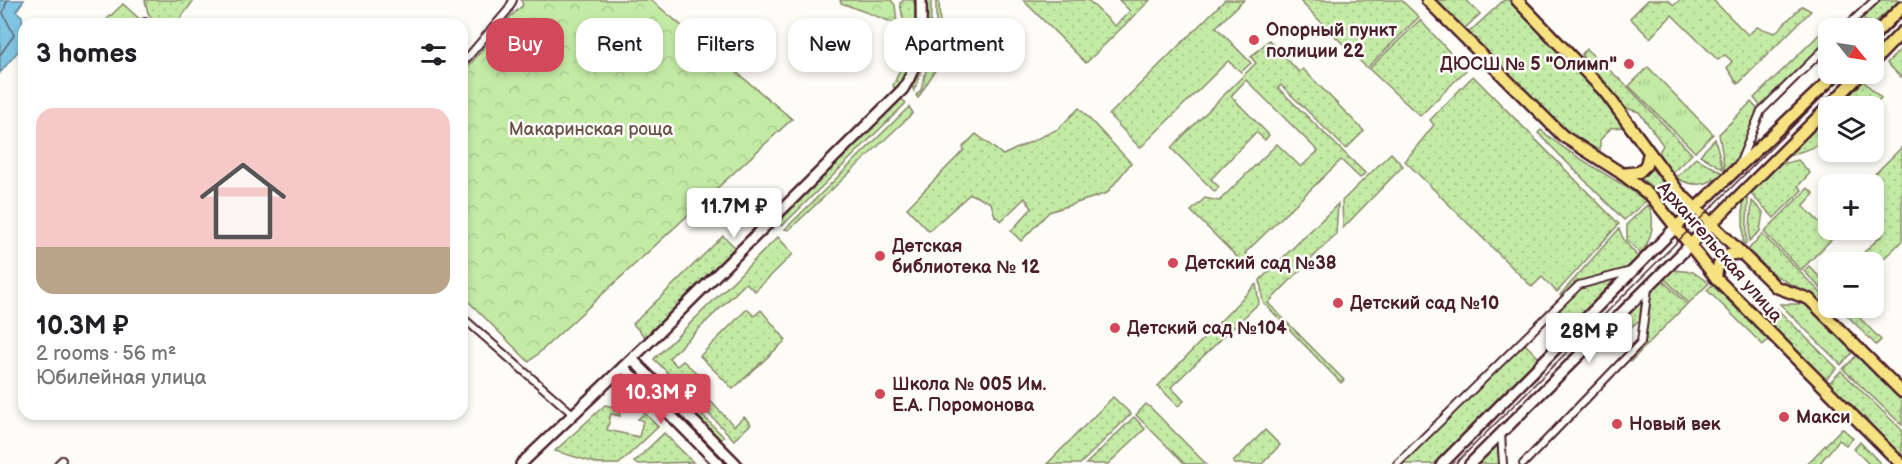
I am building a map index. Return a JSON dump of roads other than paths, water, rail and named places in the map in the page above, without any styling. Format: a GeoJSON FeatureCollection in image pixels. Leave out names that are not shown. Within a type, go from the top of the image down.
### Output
{"type":"FeatureCollection","features":[{"type":"Feature","properties":{"kind":"main road"},"geometry":{"type":"LineString","coordinates":[[521,464],[624,367],[903,89],[918,63],[921,0]]}},
{"type":"Feature","properties":{"kind":"main road","name":"Архангельская улица"},"geometry":{"type":"LineString","coordinates":[[1427,0],[1555,129],[1584,152],[1621,174],[1652,197],[1716,278],[1901,464]]}},
{"type":"Feature","properties":{"kind":"main road","name":"Архангельская улица"},"geometry":{"type":"LineString","coordinates":[[1517,0],[1605,92],[1648,153],[1695,209],[1776,287],[1809,299],[1902,392]]}},
{"type":"Feature","properties":{"kind":"main road"},"geometry":{"type":"LineString","coordinates":[[1884,26],[1902,7]]}},
{"type":"Feature","properties":{"kind":"main road"},"geometry":{"type":"LineString","coordinates":[[1884,51],[1902,32]]}},
{"type":"Feature","properties":{"kind":"main road"},"geometry":{"type":"LineString","coordinates":[[1442,464],[1695,209],[1825,84]]}},
{"type":"Feature","properties":{"kind":"main road"},"geometry":{"type":"LineString","coordinates":[[1470,464],[1851,84]]}},
{"type":"Feature","properties":{"kind":"main road"},"geometry":{"type":"LineString","coordinates":[[1621,174],[1639,172],[1646,165],[1648,153]]}},
{"type":"Feature","properties":{"kind":"main road"},"geometry":{"type":"LineString","coordinates":[[1716,278],[1717,267],[1723,258],[1732,253],[1741,254]]}},
{"type":"Feature","properties":{"kind":"main road"},"geometry":{"type":"LineString","coordinates":[[632,359],[736,464]]}},
{"type":"Feature","properties":{"kind":"main road"},"geometry":{"type":"LineString","coordinates":[[624,367],[719,464]]}},
{"type":"Feature","properties":{"kind":"street"},"geometry":{"type":"LineString","coordinates":[[468,57],[508,10],[513,0]]}},
{"type":"Feature","properties":{"kind":"street"},"geometry":{"type":"LineString","coordinates":[[1856,18],[1875,0]]}},
{"type":"Feature","properties":{"kind":"street"},"geometry":{"type":"LineString","coordinates":[[1738,167],[1761,111],[1818,55]]}},
{"type":"Feature","properties":{"kind":"street"},"geometry":{"type":"LineString","coordinates":[[1397,464],[1579,285],[1634,270]]}},
{"type":"Feature","properties":{"kind":"street"},"geometry":{"type":"LineString","coordinates":[[1523,464],[1641,342],[1648,287]]}},
{"type":"Feature","properties":{"kind":"street"},"geometry":{"type":"LineString","coordinates":[[468,322],[574,415]]}},
{"type":"Feature","properties":{"kind":"street"},"geometry":{"type":"LineString","coordinates":[[1501,434],[1503,464]]}},
{"type":"Feature","properties":{"kind":"water"},"geometry":{"type":"Polygon","coordinates":[[[0,0],[24,0],[16,11],[22,18],[18,18],[18,51],[0,73],[0,0]]]}},
{"type":"Feature","properties":{"kind":"tram line"},"geometry":{"type":"LineString","coordinates":[[1884,35],[1902,17]]}},
{"type":"Feature","properties":{"kind":"tram line"},"geometry":{"type":"LineString","coordinates":[[1455,464],[1835,84]]}},
{"type":"Feature","properties":{"kind":"place","name":"Опорный пункт полиции 22"},"geometry":{"type":"Point","coordinates":[1254,40]}},
{"type":"Feature","properties":{"kind":"place","name":"ДЮСШ № 5 \"Олимп\""},"geometry":{"type":"Point","coordinates":[1629,64]}},
{"type":"Feature","properties":{"kind":"place","name":"Детская библиотека № 12"},"geometry":{"type":"Point","coordinates":[880,256]}},
{"type":"Feature","properties":{"kind":"place","name":"Детский сад №38"},"geometry":{"type":"Point","coordinates":[1173,263]}},
{"type":"Feature","properties":{"kind":"place","name":"Детский сад №10"},"geometry":{"type":"Point","coordinates":[1338,303]}},
{"type":"Feature","properties":{"kind":"place","name":"Детский сад №104"},"geometry":{"type":"Point","coordinates":[1115,328]}},
{"type":"Feature","properties":{"kind":"place","name":"Школа № 005 Им. Е.А. Поромонова"},"geometry":{"type":"Point","coordinates":[880,394]}},
{"type":"Feature","properties":{"kind":"place","name":"Макси"},"geometry":{"type":"Point","coordinates":[1784,417]}},
{"type":"Feature","properties":{"kind":"place","name":"Новый век"},"geometry":{"type":"Point","coordinates":[1617,424]}},
{"type":"Feature","properties":{"kind":"park label","name":"Макаринская роща"},"geometry":{"type":"Point","coordinates":[591,129]}}]}
